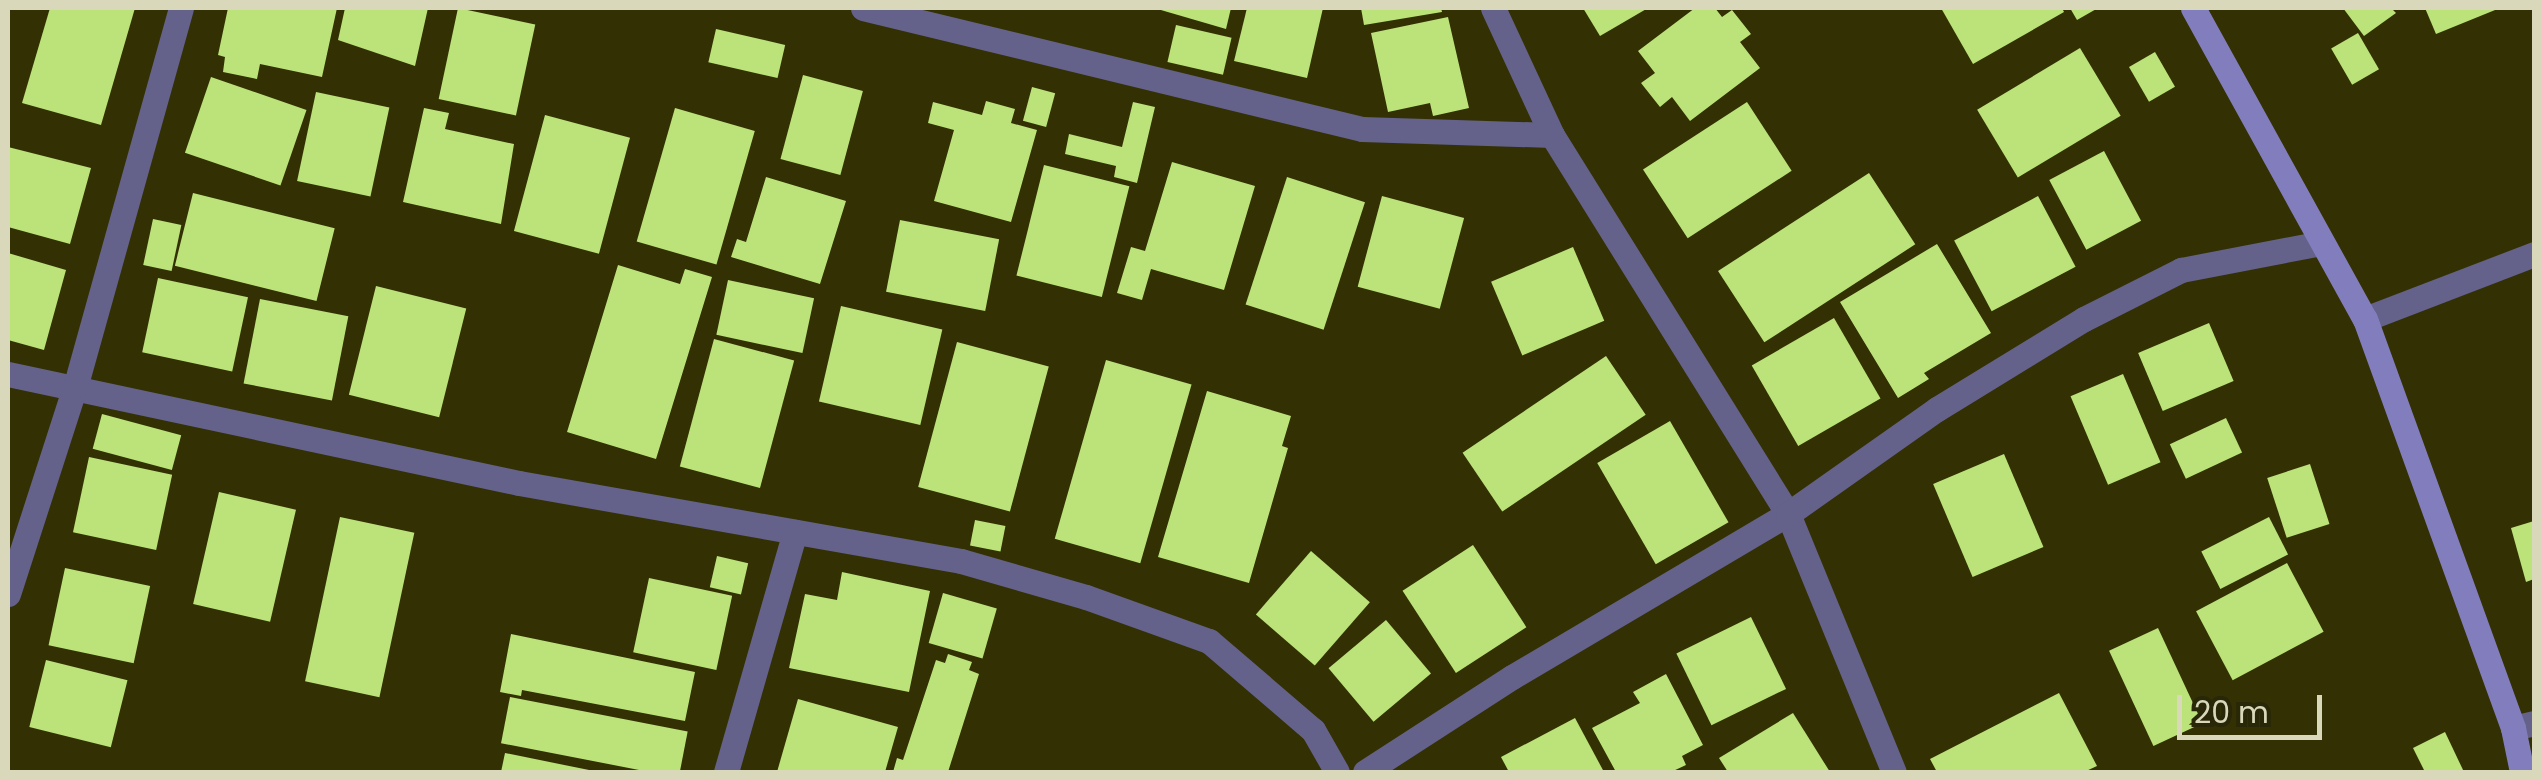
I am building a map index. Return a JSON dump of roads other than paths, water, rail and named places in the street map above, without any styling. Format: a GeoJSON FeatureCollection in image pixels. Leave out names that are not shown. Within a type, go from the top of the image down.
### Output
{"type":"FeatureCollection","features":[{"type":"Feature","properties":{"kind":"main road"},"geometry":{"type":"LineString","coordinates":[[2192,8],[2364,319],[2524,725],[2522,772]]}},
{"type":"Feature","properties":{"kind":"street"},"geometry":{"type":"LineString","coordinates":[[8,594],[76,384],[182,8]]}},
{"type":"Feature","properties":{"kind":"street"},"geometry":{"type":"LineString","coordinates":[[863,8],[1362,129],[1552,134]]}},
{"type":"Feature","properties":{"kind":"street"},"geometry":{"type":"LineString","coordinates":[[1493,8],[1552,134],[1788,514],[1894,772]]}},
{"type":"Feature","properties":{"kind":"street"},"geometry":{"type":"LineString","coordinates":[[1366,772],[1512,677],[1788,514],[1937,410],[2148,286],[2180,270],[2321,243]]}},
{"type":"Feature","properties":{"kind":"street"},"geometry":{"type":"LineString","coordinates":[[2364,319],[2534,254]]}},
{"type":"Feature","properties":{"kind":"street"},"geometry":{"type":"LineString","coordinates":[[8,374],[76,384],[369,454],[962,561],[1209,641],[1313,730],[1337,772]]}},
{"type":"Feature","properties":{"kind":"street"},"geometry":{"type":"LineString","coordinates":[[726,772],[794,532]]}}]}
